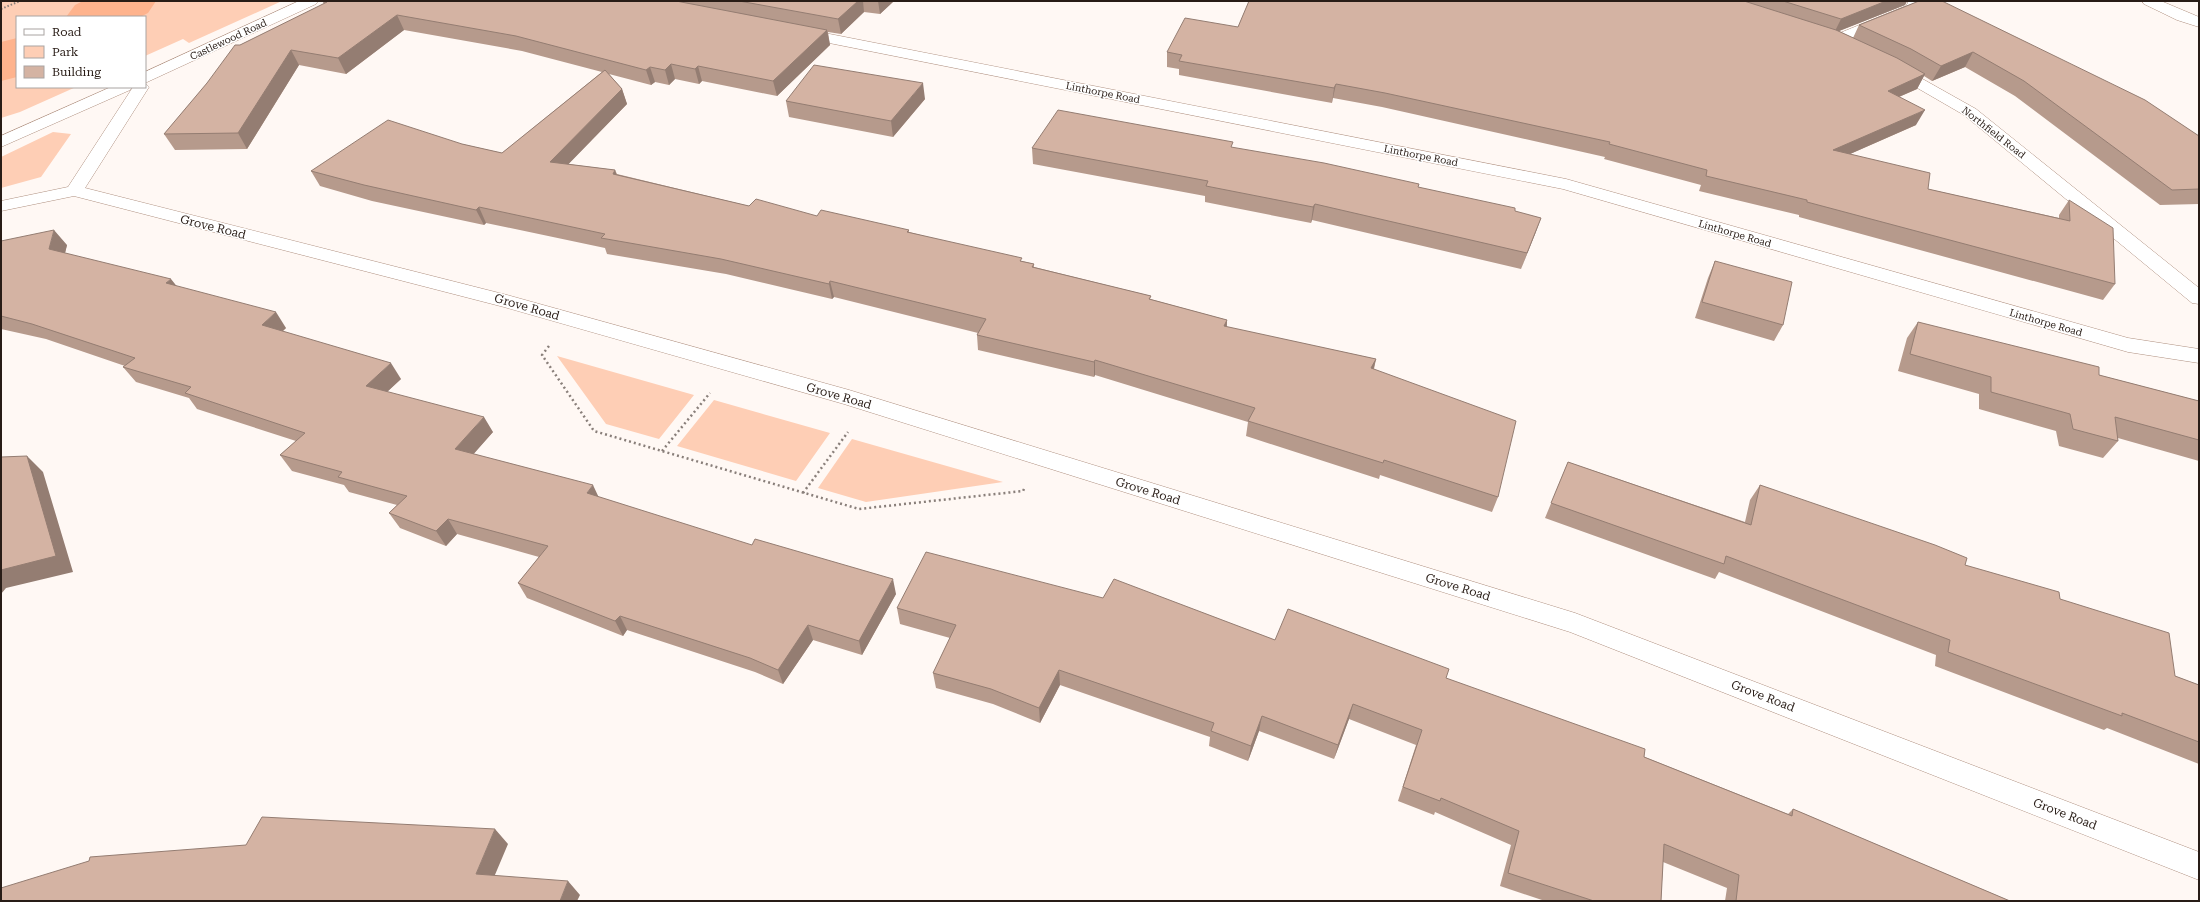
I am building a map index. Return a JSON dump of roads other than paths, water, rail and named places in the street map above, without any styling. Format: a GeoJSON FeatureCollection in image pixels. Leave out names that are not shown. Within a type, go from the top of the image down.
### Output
{"type":"FeatureCollection","features":[{"type":"Feature","properties":{"kind":"street","name":"Castlewood Road"},"geometry":{"type":"LineString","coordinates":[[146,80],[311,1]]}},
{"type":"Feature","properties":{"kind":"street"},"geometry":{"type":"LineString","coordinates":[[1855,49],[1827,37],[1911,9],[1916,1]]}},
{"type":"Feature","properties":{"kind":"street"},"geometry":{"type":"LineString","coordinates":[[2149,1],[2182,17],[2199,22]]}},
{"type":"Feature","properties":{"kind":"street","name":"Linthorpe Road"},"geometry":{"type":"LineString","coordinates":[[786,30],[1566,184],[2128,345],[2199,356]]}},
{"type":"Feature","properties":{"kind":"street","name":"Northfield Road"},"geometry":{"type":"LineString","coordinates":[[1882,62],[1970,112],[2199,298]]}},
{"type":"Feature","properties":{"kind":"street"},"geometry":{"type":"LineString","coordinates":[[1,142],[122,88]]}},
{"type":"Feature","properties":{"kind":"street"},"geometry":{"type":"LineString","coordinates":[[74,191],[140,88]]}},
{"type":"Feature","properties":{"kind":"street","name":"Grove Road"},"geometry":{"type":"LineString","coordinates":[[1,206],[74,191],[507,301],[868,404],[1575,623],[2199,866]]}},
{"type":"Feature","properties":{"kind":"waterway"},"geometry":{"type":"LineString","coordinates":[[97,16],[128,1]]}},
{"type":"Feature","properties":{"kind":"waterway"},"geometry":{"type":"LineString","coordinates":[[1,63],[16,56]]}}]}
